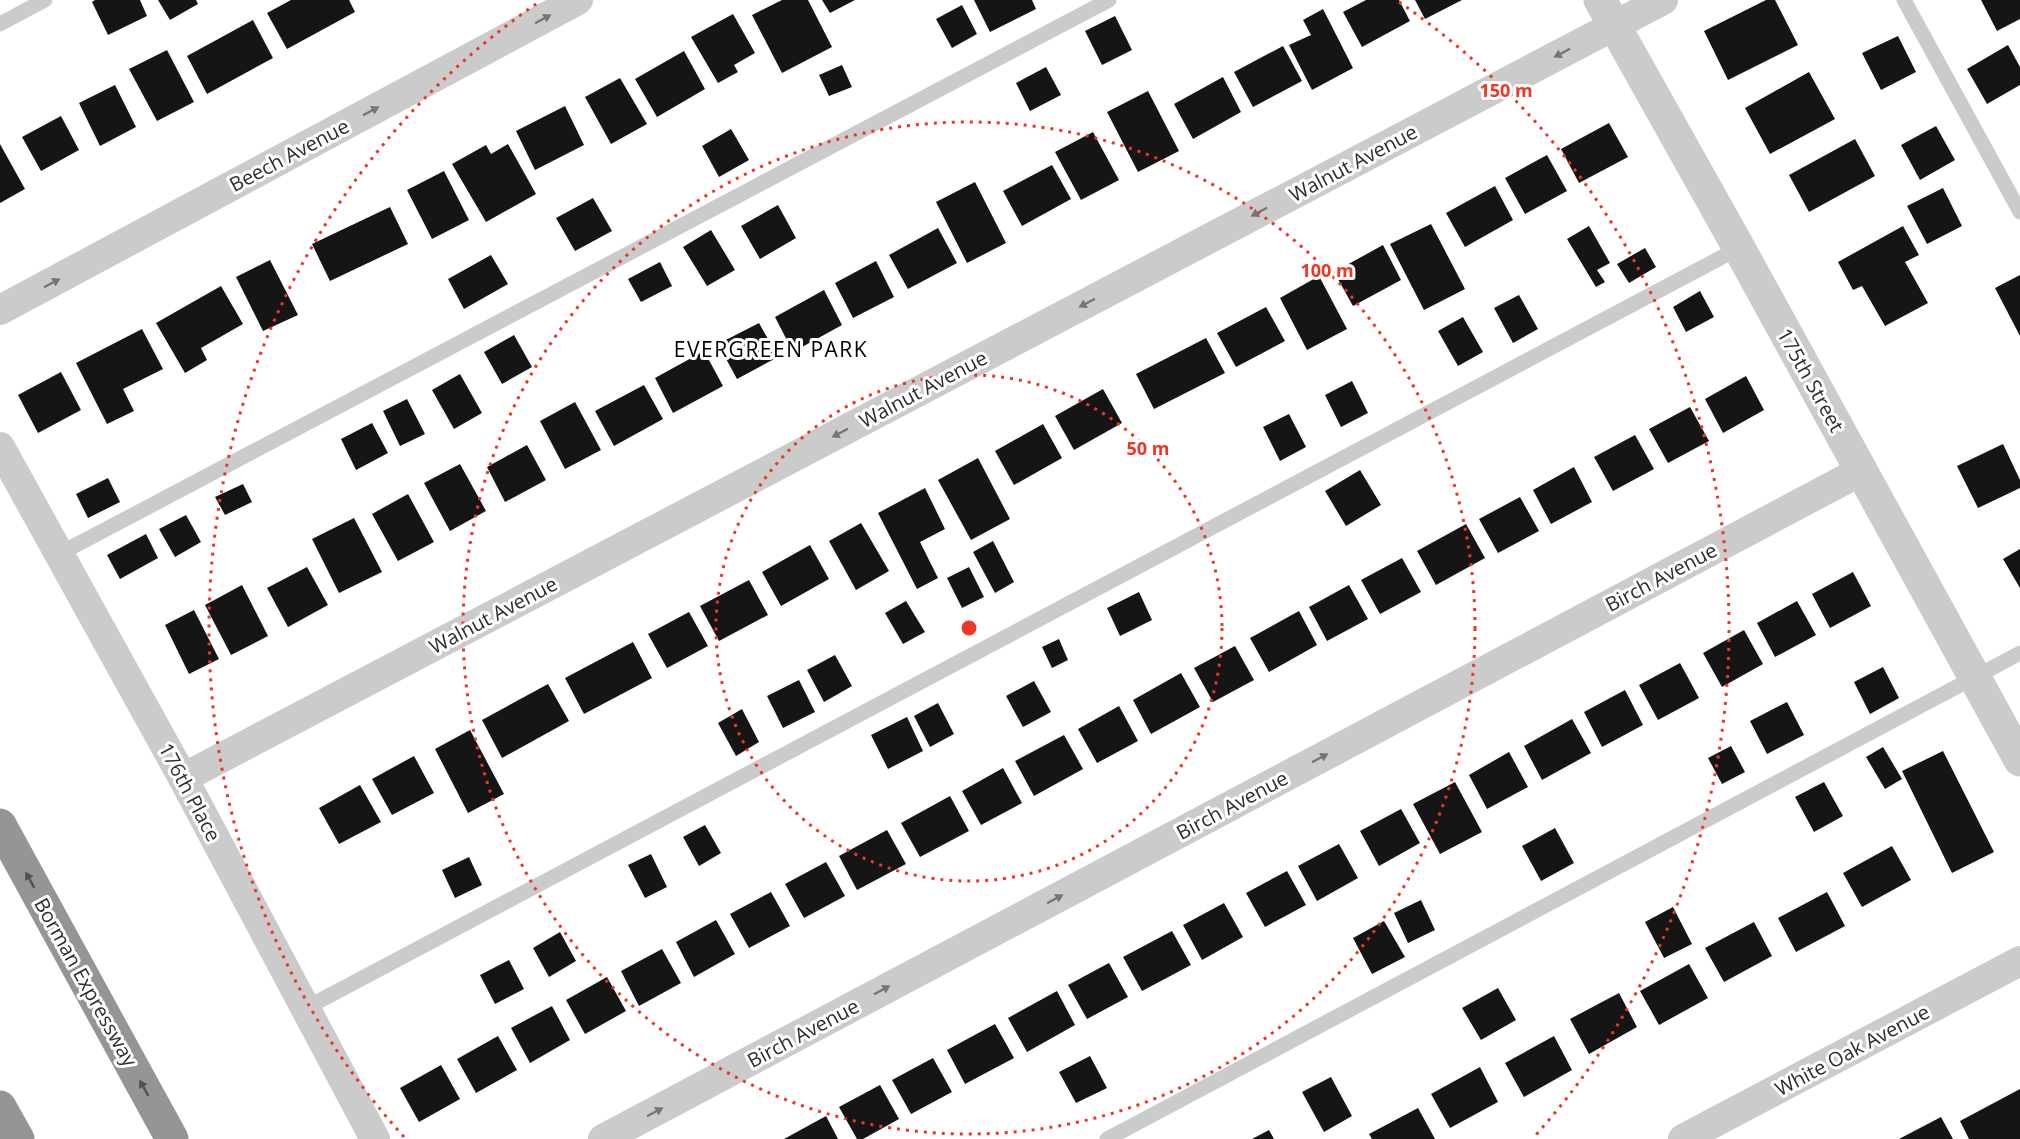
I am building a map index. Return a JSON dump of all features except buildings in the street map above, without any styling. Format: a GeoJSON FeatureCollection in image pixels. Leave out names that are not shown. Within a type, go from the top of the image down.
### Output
{"type":"FeatureCollection","features":[{"type":"Feature","properties":{"kind":"highway","name":"Borman Expressway"},"geometry":{"type":"LineString","coordinates":[[0,825],[172,1139]]}},
{"type":"Feature","properties":{"kind":"highway"},"geometry":{"type":"LineString","coordinates":[[0,1107],[18,1139]]}},
{"type":"Feature","properties":{"kind":"street","name":"Beech Avenue"},"geometry":{"type":"LineString","coordinates":[[0,310],[578,0]]}},
{"type":"Feature","properties":{"kind":"street","name":"Walnut Avenue"},"geometry":{"type":"LineString","coordinates":[[183,778],[1607,13],[1664,0]]}},
{"type":"Feature","properties":{"kind":"street","name":"175th Street"},"geometry":{"type":"LineString","coordinates":[[1607,13],[1739,248],[2020,760]]}},
{"type":"Feature","properties":{"kind":"street","name":"176th Place"},"geometry":{"type":"LineString","coordinates":[[0,447],[183,778],[375,1139]]}},
{"type":"Feature","properties":{"kind":"street","name":"Birch Avenue"},"geometry":{"type":"LineString","coordinates":[[603,1139],[1861,471]]}},
{"type":"Feature","properties":{"kind":"street","name":"White Oak Avenue"},"geometry":{"type":"LineString","coordinates":[[1683,1139],[2020,961]]}},
{"type":"Feature","properties":{"kind":"lane"},"geometry":{"type":"LineString","coordinates":[[0,24],[45,0]]}},
{"type":"Feature","properties":{"kind":"lane"},"geometry":{"type":"LineString","coordinates":[[59,554],[1109,0]]}},
{"type":"Feature","properties":{"kind":"lane"},"geometry":{"type":"LineString","coordinates":[[1904,0],[2020,212]]}},
{"type":"Feature","properties":{"kind":"lane"},"geometry":{"type":"LineString","coordinates":[[306,1008],[1739,248]]}},
{"type":"Feature","properties":{"kind":"lane"},"geometry":{"type":"LineString","coordinates":[[1107,1139],[2020,653]]}},
{"type":"Feature","properties":{"kind":"district","name":"EVERGREEN PARK"},"geometry":{"type":"Point","coordinates":[771,349]}}]}
